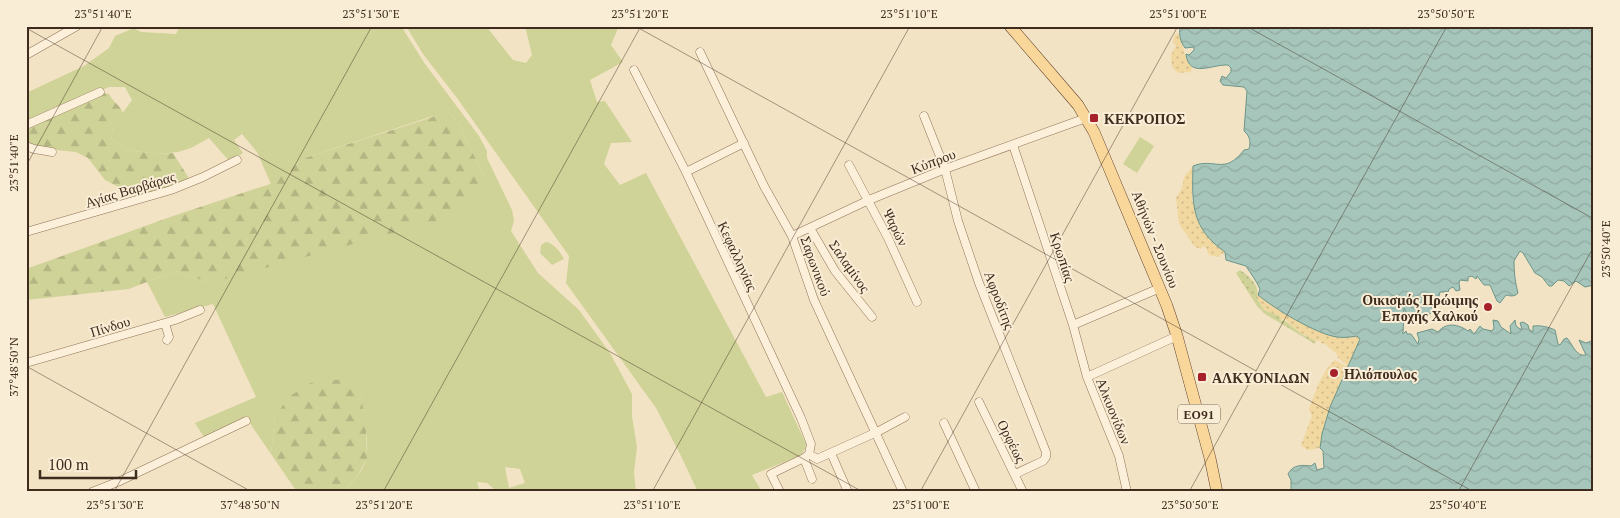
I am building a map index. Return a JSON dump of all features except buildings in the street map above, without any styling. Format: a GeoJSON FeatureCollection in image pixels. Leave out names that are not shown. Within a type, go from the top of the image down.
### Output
{"type":"FeatureCollection","features":[{"type":"Feature","properties":{"kind":"main road","name":"Αθήνών - Σουνίου"},"geometry":{"type":"LineString","coordinates":[[1010,26],[1078,105],[1101,146],[1160,288],[1177,336],[1210,458],[1217,492]]}},
{"type":"Feature","properties":{"kind":"street"},"geometry":{"type":"LineString","coordinates":[[26,54],[77,26]]}},
{"type":"Feature","properties":{"kind":"street","name":"Σαρωνικού"},"geometry":{"type":"LineString","coordinates":[[700,52],[764,186],[792,236],[814,300],[877,432],[903,492]]}},
{"type":"Feature","properties":{"kind":"street","name":"Κεφαλληνίας"},"geometry":{"type":"LineString","coordinates":[[634,70],[686,172],[800,418],[811,444],[806,456],[812,479]]}},
{"type":"Feature","properties":{"kind":"street"},"geometry":{"type":"LineString","coordinates":[[26,125],[100,92]]}},
{"type":"Feature","properties":{"kind":"street","name":"Αφροδίτης"},"geometry":{"type":"LineString","coordinates":[[924,116],[945,169],[958,221],[979,283],[1046,452],[1046,457],[1043,461],[1015,474]]}},
{"type":"Feature","properties":{"kind":"street","name":"Κύπρου"},"geometry":{"type":"LineString","coordinates":[[792,236],[869,200],[945,169],[1086,118]]}},
{"type":"Feature","properties":{"kind":"street"},"geometry":{"type":"LineString","coordinates":[[686,172],[744,144]]}},
{"type":"Feature","properties":{"kind":"street","name":"Κρωπίας"},"geometry":{"type":"LineString","coordinates":[[1013,145],[1073,325],[1087,376]]}},
{"type":"Feature","properties":{"kind":"street"},"geometry":{"type":"LineString","coordinates":[[26,146],[52,152]]}},
{"type":"Feature","properties":{"kind":"street","name":"Αγίας Βαρβάρας"},"geometry":{"type":"LineString","coordinates":[[26,232],[171,190],[237,160]]}},
{"type":"Feature","properties":{"kind":"street","name":"Ψαρών"},"geometry":{"type":"LineString","coordinates":[[849,165],[869,200],[917,302]]}},
{"type":"Feature","properties":{"kind":"street","name":"Σαλαμίνος"},"geometry":{"type":"LineString","coordinates":[[810,228],[835,271],[872,317]]}},
{"type":"Feature","properties":{"kind":"street"},"geometry":{"type":"LineString","coordinates":[[1073,325],[1160,288]]}},
{"type":"Feature","properties":{"kind":"street","name":"Πίνδου"},"geometry":{"type":"LineString","coordinates":[[26,363],[165,323],[200,310]]}},
{"type":"Feature","properties":{"kind":"street"},"geometry":{"type":"LineString","coordinates":[[165,323],[169,337],[167,340]]}},
{"type":"Feature","properties":{"kind":"street","name":"Αλκυονίδων"},"geometry":{"type":"LineString","coordinates":[[1127,492],[1119,456],[1087,376],[1177,336]]}},
{"type":"Feature","properties":{"kind":"street","name":"Ορφέως"},"geometry":{"type":"LineString","coordinates":[[979,402],[1023,492]]}},
{"type":"Feature","properties":{"kind":"street"},"geometry":{"type":"LineString","coordinates":[[780,492],[771,474],[806,456],[817,459],[831,454],[905,417]]}},
{"type":"Feature","properties":{"kind":"street"},"geometry":{"type":"LineString","coordinates":[[92,492],[120,481],[246,421]]}},
{"type":"Feature","properties":{"kind":"street"},"geometry":{"type":"LineString","coordinates":[[944,423],[976,492]]}},
{"type":"Feature","properties":{"kind":"street"},"geometry":{"type":"LineString","coordinates":[[831,454],[848,492]]}},
{"type":"Feature","properties":{"kind":"green space"},"geometry":{"type":"Polygon","coordinates":[[[180,26],[401,26],[425,64],[479,136],[487,151],[487,158],[512,210],[514,221],[511,231],[538,273],[579,310],[610,353],[632,394],[632,416],[637,447],[634,472],[636,492],[528,492],[527,490],[525,492],[497,492],[487,483],[477,482],[480,492],[468,492],[463,489],[459,492],[344,492],[360,473],[366,459],[367,436],[361,395],[275,418],[271,454],[247,419],[204,437],[195,423],[256,397],[213,304],[165,317],[147,282],[175,271],[210,283],[486,180],[457,121],[451,115],[430,117],[305,158],[271,184],[257,152],[242,134],[234,140],[243,153],[230,162],[209,138],[191,148],[178,152],[157,154],[127,150],[111,139],[113,126],[132,100],[125,87],[109,87],[26,123],[26,93],[84,66],[109,48],[115,36],[134,28],[141,32],[176,34],[180,26]],[[505,467],[509,488],[525,483],[520,469],[505,467]]]}},
{"type":"Feature","properties":{"kind":"green space"},"geometry":{"type":"Polygon","coordinates":[[[406,26],[486,26],[513,60],[526,63],[532,55],[525,26],[619,26],[611,45],[623,62],[590,80],[597,102],[605,101],[632,142],[611,143],[604,164],[620,185],[646,173],[766,397],[782,392],[806,444],[800,456],[752,475],[762,492],[698,492],[656,408],[566,283],[569,256],[457,98],[423,54],[406,26]]]}},
{"type":"Feature","properties":{"kind":"green space"},"geometry":{"type":"Polygon","coordinates":[[[104,93],[109,94],[123,113],[113,126],[111,139],[127,150],[157,154],[173,153],[190,180],[155,192],[136,196],[105,180],[88,158],[76,152],[46,149],[26,143],[26,127],[67,107],[104,93]]]}},
{"type":"Feature","properties":{"kind":"green space"},"geometry":{"type":"Polygon","coordinates":[[[439,115],[451,115],[457,121],[486,180],[483,194],[448,218],[210,283],[175,271],[129,289],[26,300],[26,269],[173,216],[270,184],[305,158],[439,115]]]}},
{"type":"Feature","properties":{"kind":"green space"},"geometry":{"type":"Polygon","coordinates":[[[1140,137],[1154,146],[1137,173],[1123,164],[1140,137]]]}},
{"type":"Feature","properties":{"kind":"green space"},"geometry":{"type":"Polygon","coordinates":[[[546,242],[554,246],[564,259],[552,265],[540,253],[541,245],[546,242]]]}},
{"type":"Feature","properties":{"kind":"green space"},"geometry":{"type":"Polygon","coordinates":[[[1240,270],[1256,285],[1257,298],[1264,310],[1279,316],[1281,321],[1284,320],[1303,335],[1316,341],[1315,344],[1265,314],[1257,306],[1236,273],[1240,270]]]}},
{"type":"Feature","properties":{"kind":"green space"},"geometry":{"type":"Polygon","coordinates":[[[353,378],[361,395],[366,427],[367,458],[358,475],[344,492],[297,492],[271,454],[275,418],[287,398],[310,383],[353,378]]]}},
{"type":"Feature","properties":{"kind":"sand"},"geometry":{"type":"Polygon","coordinates":[[[1175,34],[1179,34],[1186,56],[1192,67],[1191,72],[1178,73],[1172,67],[1171,55],[1176,46],[1173,42],[1175,34]]]}},
{"type":"Feature","properties":{"kind":"sand"},"geometry":{"type":"Polygon","coordinates":[[[1193,166],[1192,201],[1214,244],[1225,252],[1218,257],[1209,255],[1203,246],[1201,249],[1195,247],[1179,224],[1176,198],[1182,188],[1184,177],[1193,166]]]}},
{"type":"Feature","properties":{"kind":"sand","name":"Ηλιόπουλος"},"geometry":{"type":"Polygon","coordinates":[[[1258,295],[1285,313],[1318,331],[1337,337],[1357,336],[1360,338],[1360,343],[1342,379],[1320,448],[1307,450],[1301,445],[1312,416],[1309,409],[1319,382],[1330,365],[1335,360],[1347,365],[1325,344],[1320,343],[1322,341],[1307,337],[1284,319],[1280,321],[1278,316],[1264,310],[1257,298],[1258,295]]]}},
{"type":"Feature","properties":{"kind":"water"},"geometry":{"type":"Polygon","coordinates":[[[1180,26],[1594,26],[1594,285],[1585,287],[1576,281],[1569,286],[1564,281],[1558,280],[1552,286],[1549,286],[1542,277],[1535,273],[1520,251],[1514,261],[1517,294],[1512,296],[1506,295],[1500,303],[1497,301],[1490,285],[1484,285],[1477,276],[1476,279],[1472,276],[1468,277],[1468,281],[1460,280],[1460,290],[1456,291],[1453,287],[1448,292],[1440,292],[1430,314],[1422,314],[1421,317],[1417,315],[1415,316],[1418,318],[1411,322],[1404,308],[1403,334],[1406,331],[1407,334],[1411,334],[1418,344],[1417,333],[1432,329],[1438,332],[1448,325],[1460,327],[1468,331],[1470,329],[1474,334],[1480,326],[1483,329],[1492,331],[1494,328],[1493,320],[1498,321],[1501,327],[1511,334],[1510,326],[1515,320],[1516,326],[1520,329],[1522,329],[1520,323],[1523,322],[1533,332],[1533,326],[1544,326],[1555,330],[1558,344],[1560,345],[1567,338],[1577,352],[1583,355],[1586,355],[1579,340],[1586,343],[1594,340],[1594,492],[1291,492],[1291,480],[1288,474],[1293,468],[1302,465],[1311,466],[1315,463],[1317,470],[1324,468],[1323,451],[1320,448],[1322,434],[1330,407],[1360,339],[1357,336],[1337,337],[1318,331],[1265,301],[1258,295],[1260,289],[1246,266],[1226,260],[1225,252],[1214,243],[1200,224],[1194,204],[1193,166],[1207,163],[1225,164],[1237,158],[1244,150],[1249,149],[1250,139],[1244,131],[1247,91],[1244,87],[1223,85],[1220,81],[1222,76],[1226,78],[1231,72],[1231,68],[1228,65],[1202,68],[1192,66],[1188,62],[1186,54],[1189,55],[1194,50],[1194,47],[1185,48],[1180,38],[1180,26]]]}},
{"type":"Feature","properties":{"kind":"place","name":"ΚΕΚΡΟΠΟΣ"},"geometry":{"type":"Point","coordinates":[1094,118]}},
{"type":"Feature","properties":{"kind":"place","name":"Οικισμός Πρώιμης Εποχής Χαλκού"},"geometry":{"type":"Point","coordinates":[1488,307]}},
{"type":"Feature","properties":{"kind":"place","name":"Ηλιόπουλος"},"geometry":{"type":"Point","coordinates":[1334,373]}},
{"type":"Feature","properties":{"kind":"place","name":"ΑΛΚΥΟΝΙΔΩΝ"},"geometry":{"type":"Point","coordinates":[1202,377]}}]}
